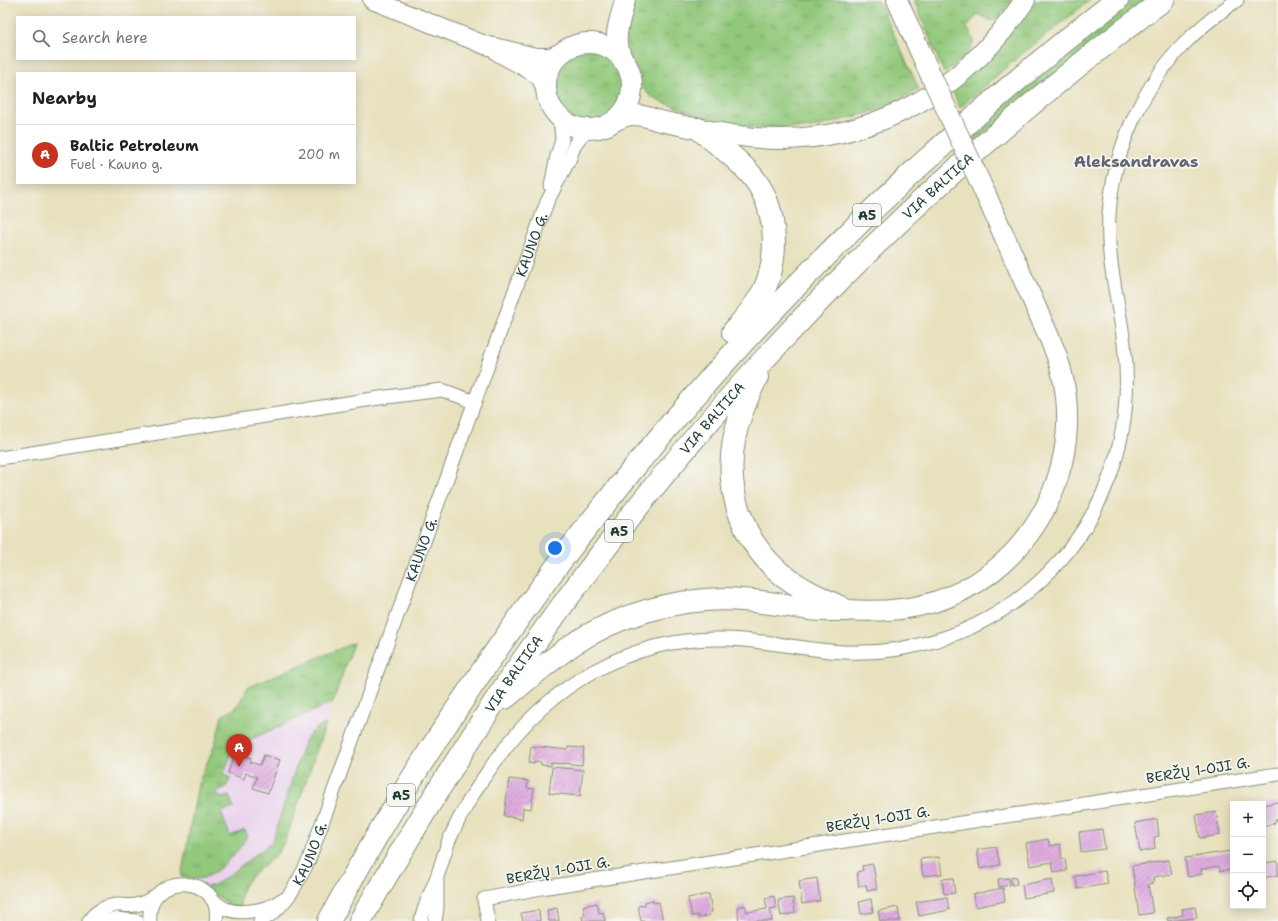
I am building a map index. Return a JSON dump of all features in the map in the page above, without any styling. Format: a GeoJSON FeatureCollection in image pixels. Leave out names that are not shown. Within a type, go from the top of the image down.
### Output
{"type":"FeatureCollection","features":[{"type":"Feature","properties":{"kind":"highway","name":"VIA BALTICA"},"geometry":{"type":"LineString","coordinates":[[328,921],[417,769],[480,673],[532,600],[620,484],[705,383],[824,256],[886,196],[941,145],[1022,75],[1116,0]]}},
{"type":"Feature","properties":{"kind":"highway","name":"VIA BALTICA"},"geometry":{"type":"LineString","coordinates":[[360,921],[433,796],[486,715],[574,589],[678,458],[765,358],[870,251],[952,174],[1041,96],[1162,0]]}},
{"type":"Feature","properties":{"kind":"highway"},"geometry":{"type":"LineString","coordinates":[[643,456],[677,402],[751,311],[764,290],[770,272],[774,233],[770,214],[763,195],[753,177],[740,162],[700,129]]}},
{"type":"Feature","properties":{"kind":"highway"},"geometry":{"type":"LineString","coordinates":[[765,358],[749,393],[734,439],[732,475],[736,504],[743,524],[753,542],[779,572],[795,584],[846,610]]}},
{"type":"Feature","properties":{"kind":"highway"},"geometry":{"type":"LineString","coordinates":[[486,715],[551,661],[573,645],[596,631],[648,611],[694,602],[727,599],[824,610],[846,610]]}},
{"type":"Feature","properties":{"kind":"main road"},"geometry":{"type":"LineString","coordinates":[[372,0],[485,44],[536,57],[550,57],[595,38],[603,29],[616,0]]}},
{"type":"Feature","properties":{"kind":"main road"},"geometry":{"type":"LineString","coordinates":[[622,60],[617,45],[617,31],[622,16],[624,0]]}},
{"type":"Feature","properties":{"kind":"main road"},"geometry":{"type":"LineString","coordinates":[[846,610],[892,610],[911,608],[931,603],[948,597],[973,584],[1001,565],[1030,534],[1048,503],[1058,478],[1064,452],[1067,418],[1066,397],[1059,363],[1042,319],[897,0]]}},
{"type":"Feature","properties":{"kind":"main road"},"geometry":{"type":"LineString","coordinates":[[485,44],[541,78],[549,103],[556,114],[564,122],[574,127],[585,129],[605,125],[630,115],[646,116],[658,120],[738,136],[803,138],[829,134],[874,123],[910,107],[942,88],[963,72],[995,40],[1025,0]]}},
{"type":"Feature","properties":{"kind":"main road"},"geometry":{"type":"LineString","coordinates":[[583,44],[597,44],[611,50],[622,60],[628,69],[638,94],[646,102],[663,109],[700,129]]}},
{"type":"Feature","properties":{"kind":"main road"},"geometry":{"type":"LineString","coordinates":[[546,91],[546,79],[550,69],[556,59],[564,51]]}},
{"type":"Feature","properties":{"kind":"main road"},"geometry":{"type":"LineString","coordinates":[[605,125],[622,113],[628,102],[631,91],[631,79]]}},
{"type":"Feature","properties":{"kind":"street"},"geometry":{"type":"LineString","coordinates":[[421,921],[424,906],[438,875],[448,843],[461,815],[476,789],[510,740],[544,705],[584,676],[605,665],[648,649],[692,640],[745,640],[851,653],[874,652],[922,645],[968,629],[1010,606],[1031,590],[1066,553],[1083,531],[1095,511],[1105,489],[1114,466],[1124,421],[1127,380],[1126,363],[1108,234],[1111,196],[1120,152],[1139,107],[1151,85],[1165,66],[1196,32],[1237,0]]}},
{"type":"Feature","properties":{"kind":"street","name":"KAUNO G."},"geometry":{"type":"LineString","coordinates":[[260,921],[272,915],[278,909],[300,879],[308,862],[547,202],[562,140],[561,126],[556,114]]}},
{"type":"Feature","properties":{"kind":"street","name":"KAUNO G."},"geometry":{"type":"LineString","coordinates":[[547,202],[569,160],[575,144],[582,135],[605,125]]}},
{"type":"Feature","properties":{"kind":"street"},"geometry":{"type":"LineString","coordinates":[[0,458],[379,398],[442,390],[475,402]]}},
{"type":"Feature","properties":{"kind":"street","name":"BERŽŲ 1-OJI G."},"geometry":{"type":"LineString","coordinates":[[488,921],[484,899],[541,888],[790,848],[1278,774]]}},
{"type":"Feature","properties":{"kind":"street"},"geometry":{"type":"LineString","coordinates":[[435,921],[438,875]]}},
{"type":"Feature","properties":{"kind":"street"},"geometry":{"type":"LineString","coordinates":[[89,921],[92,916],[102,908],[117,905],[133,906],[146,903],[165,888],[173,884],[183,883],[200,887],[211,898],[227,910],[257,910],[272,906],[289,894]]}},
{"type":"Feature","properties":{"kind":"street"},"geometry":{"type":"LineString","coordinates":[[150,921],[152,904],[158,894]]}},
{"type":"Feature","properties":{"kind":"street"},"geometry":{"type":"LineString","coordinates":[[211,898],[215,907],[216,921]]}},
{"type":"Feature","properties":{"kind":"street"},"geometry":{"type":"LineString","coordinates":[[99,921],[116,919],[137,921]]}},
{"type":"Feature","properties":{"kind":"shaded area"},"geometry":{"type":"Polygon","coordinates":[[[353,643],[285,841],[276,855],[252,875],[244,886],[240,896],[240,907],[192,878],[181,877],[198,784],[215,744],[222,716],[237,707],[248,687],[353,643]]]}},
{"type":"Feature","properties":{"kind":"green space"},"geometry":{"type":"Polygon","coordinates":[[[633,0],[878,0],[919,89],[886,107],[811,128],[757,128],[726,124],[703,117],[657,100],[650,96],[640,85],[635,68],[627,52],[625,26],[633,0]]]}},
{"type":"Feature","properties":{"kind":"green space"},"geometry":{"type":"Polygon","coordinates":[[[914,0],[1012,0],[998,19],[992,21],[978,14],[967,27],[974,40],[970,50],[944,73],[914,0]]]}},
{"type":"Feature","properties":{"kind":"green space"},"geometry":{"type":"Polygon","coordinates":[[[1036,0],[1090,0],[1011,63],[960,108],[952,90],[1036,0]]]}},
{"type":"Feature","properties":{"kind":"green space"},"geometry":{"type":"Polygon","coordinates":[[[1133,0],[1149,0],[975,141],[970,130],[1102,23],[1133,0]]]}},
{"type":"Feature","properties":{"kind":"green space"},"geometry":{"type":"Polygon","coordinates":[[[589,50],[609,56],[619,66],[625,86],[619,106],[609,116],[589,122],[569,116],[559,106],[553,86],[559,66],[569,56],[589,50]]]}},
{"type":"Feature","properties":{"kind":"green space"},"geometry":{"type":"Polygon","coordinates":[[[353,643],[333,702],[234,747],[223,775],[231,778],[226,787],[216,792],[221,798],[229,796],[234,808],[221,812],[230,836],[245,830],[247,835],[235,854],[215,872],[200,879],[181,877],[198,784],[215,744],[222,716],[237,707],[248,687],[353,643]]]}},
{"type":"Feature","properties":{"kind":"green space"},"geometry":{"type":"Polygon","coordinates":[[[326,724],[285,841],[275,856],[250,877],[240,897],[240,907],[231,906],[204,887],[214,885],[221,881],[272,842],[300,754],[307,737],[317,728],[326,724]]]}},
{"type":"Feature","properties":{"kind":"building"},"geometry":{"type":"Polygon","coordinates":[[[531,746],[568,750],[568,747],[584,748],[582,765],[551,763],[551,766],[541,765],[541,762],[535,761],[534,764],[529,763],[531,746]]]}},
{"type":"Feature","properties":{"kind":"building"},"geometry":{"type":"Polygon","coordinates":[[[235,753],[251,758],[250,762],[260,765],[264,755],[280,760],[268,793],[253,788],[257,777],[246,773],[244,779],[228,773],[235,753]]]}},
{"type":"Feature","properties":{"kind":"building"},"geometry":{"type":"Polygon","coordinates":[[[552,767],[583,770],[580,796],[549,793],[552,767]]]}},
{"type":"Feature","properties":{"kind":"building"},"geometry":{"type":"Polygon","coordinates":[[[509,779],[528,781],[527,788],[534,789],[531,809],[523,808],[522,819],[504,816],[509,779]]]}},
{"type":"Feature","properties":{"kind":"building"},"geometry":{"type":"Polygon","coordinates":[[[1278,802],[1278,819],[1275,820],[1275,823],[1266,825],[1266,804],[1278,802]]]}},
{"type":"Feature","properties":{"kind":"building"},"geometry":{"type":"Polygon","coordinates":[[[1216,812],[1220,835],[1200,838],[1196,815],[1216,812]]]}},
{"type":"Feature","properties":{"kind":"building"},"geometry":{"type":"Polygon","coordinates":[[[1157,819],[1159,836],[1154,837],[1155,849],[1140,852],[1135,823],[1157,819]]]}},
{"type":"Feature","properties":{"kind":"building"},"geometry":{"type":"Polygon","coordinates":[[[1102,829],[1105,849],[1081,852],[1079,832],[1102,829]]]}},
{"type":"Feature","properties":{"kind":"building"},"geometry":{"type":"Polygon","coordinates":[[[1048,839],[1050,846],[1060,844],[1062,859],[1065,859],[1067,871],[1054,873],[1052,862],[1030,866],[1026,843],[1048,839]]]}},
{"type":"Feature","properties":{"kind":"building"},"geometry":{"type":"Polygon","coordinates":[[[996,847],[1000,865],[980,869],[977,850],[996,847]]]}},
{"type":"Feature","properties":{"kind":"building"},"geometry":{"type":"Polygon","coordinates":[[[1230,851],[1230,869],[1220,871],[1219,866],[1201,869],[1202,874],[1188,877],[1185,858],[1230,851]]]}},
{"type":"Feature","properties":{"kind":"building"},"geometry":{"type":"Polygon","coordinates":[[[939,857],[942,874],[923,876],[920,859],[939,857]]]}},
{"type":"Feature","properties":{"kind":"building"},"geometry":{"type":"Polygon","coordinates":[[[1169,860],[1172,874],[1153,877],[1154,883],[1148,884],[1153,913],[1139,915],[1132,866],[1169,860]]]}},
{"type":"Feature","properties":{"kind":"building"},"geometry":{"type":"Polygon","coordinates":[[[1278,861],[1278,875],[1266,877],[1266,863],[1278,861]]]}},
{"type":"Feature","properties":{"kind":"building"},"geometry":{"type":"Polygon","coordinates":[[[873,864],[877,889],[867,891],[866,885],[859,887],[857,872],[863,870],[862,866],[873,864]]]}},
{"type":"Feature","properties":{"kind":"building"},"geometry":{"type":"Polygon","coordinates":[[[1105,871],[1108,884],[1078,889],[1075,876],[1105,871]]]}},
{"type":"Feature","properties":{"kind":"building"},"geometry":{"type":"Polygon","coordinates":[[[1016,877],[1017,884],[1012,885],[1011,878],[1016,877]]]}},
{"type":"Feature","properties":{"kind":"building"},"geometry":{"type":"Polygon","coordinates":[[[817,878],[820,901],[802,904],[799,881],[817,878]]]}},
{"type":"Feature","properties":{"kind":"building"},"geometry":{"type":"Polygon","coordinates":[[[953,878],[955,893],[944,894],[942,879],[953,878]]]}},
{"type":"Feature","properties":{"kind":"building"},"geometry":{"type":"Polygon","coordinates":[[[1009,878],[1010,885],[999,887],[998,879],[1009,878]]]}},
{"type":"Feature","properties":{"kind":"building"},"geometry":{"type":"Polygon","coordinates":[[[1052,879],[1054,893],[1024,898],[1022,885],[1052,879]]]}},
{"type":"Feature","properties":{"kind":"building"},"geometry":{"type":"Polygon","coordinates":[[[1003,888],[1005,901],[976,907],[973,894],[1003,888]]]}},
{"type":"Feature","properties":{"kind":"building"},"geometry":{"type":"Polygon","coordinates":[[[709,894],[712,912],[709,913],[710,915],[698,918],[698,915],[692,916],[688,898],[709,894]]]}},
{"type":"Feature","properties":{"kind":"building"},"geometry":{"type":"Polygon","coordinates":[[[774,896],[776,908],[770,909],[772,921],[739,921],[737,907],[745,905],[747,912],[767,909],[765,898],[774,896]]]}},
{"type":"Feature","properties":{"kind":"building"},"geometry":{"type":"Polygon","coordinates":[[[947,897],[949,910],[919,916],[916,902],[947,897]]]}},
{"type":"Feature","properties":{"kind":"building"},"geometry":{"type":"Polygon","coordinates":[[[793,898],[795,913],[781,916],[778,900],[793,898]]]}},
{"type":"Feature","properties":{"kind":"building"},"geometry":{"type":"Polygon","coordinates":[[[871,899],[873,912],[861,914],[859,902],[871,899]]]}},
{"type":"Feature","properties":{"kind":"building"},"geometry":{"type":"Polygon","coordinates":[[[653,900],[653,903],[659,902],[663,921],[641,921],[638,906],[645,905],[645,902],[653,900]]]}},
{"type":"Feature","properties":{"kind":"building"},"geometry":{"type":"Polygon","coordinates":[[[597,903],[599,913],[603,912],[605,921],[583,921],[582,916],[585,915],[583,906],[597,903]]]}},
{"type":"Feature","properties":{"kind":"building"},"geometry":{"type":"Polygon","coordinates":[[[898,907],[900,921],[880,921],[878,911],[898,907]]]}},
{"type":"Feature","properties":{"kind":"building"},"geometry":{"type":"Polygon","coordinates":[[[1195,907],[1197,918],[1168,921],[1167,918],[1183,915],[1182,909],[1195,907]]]}},
{"type":"Feature","properties":{"kind":"building"},"geometry":{"type":"Polygon","coordinates":[[[557,908],[559,921],[549,921],[547,910],[557,908]]]}},
{"type":"Feature","properties":{"kind":"building"},"geometry":{"type":"Polygon","coordinates":[[[539,910],[540,921],[523,921],[521,913],[539,910]]]}},
{"type":"Feature","properties":{"kind":"place","name":"Baltic Petroleum"},"geometry":{"type":"Point","coordinates":[239,767]}},
{"type":"Feature","properties":{"kind":"district","name":"Aleksandravas"},"geometry":{"type":"Point","coordinates":[1136,161]}}]}
